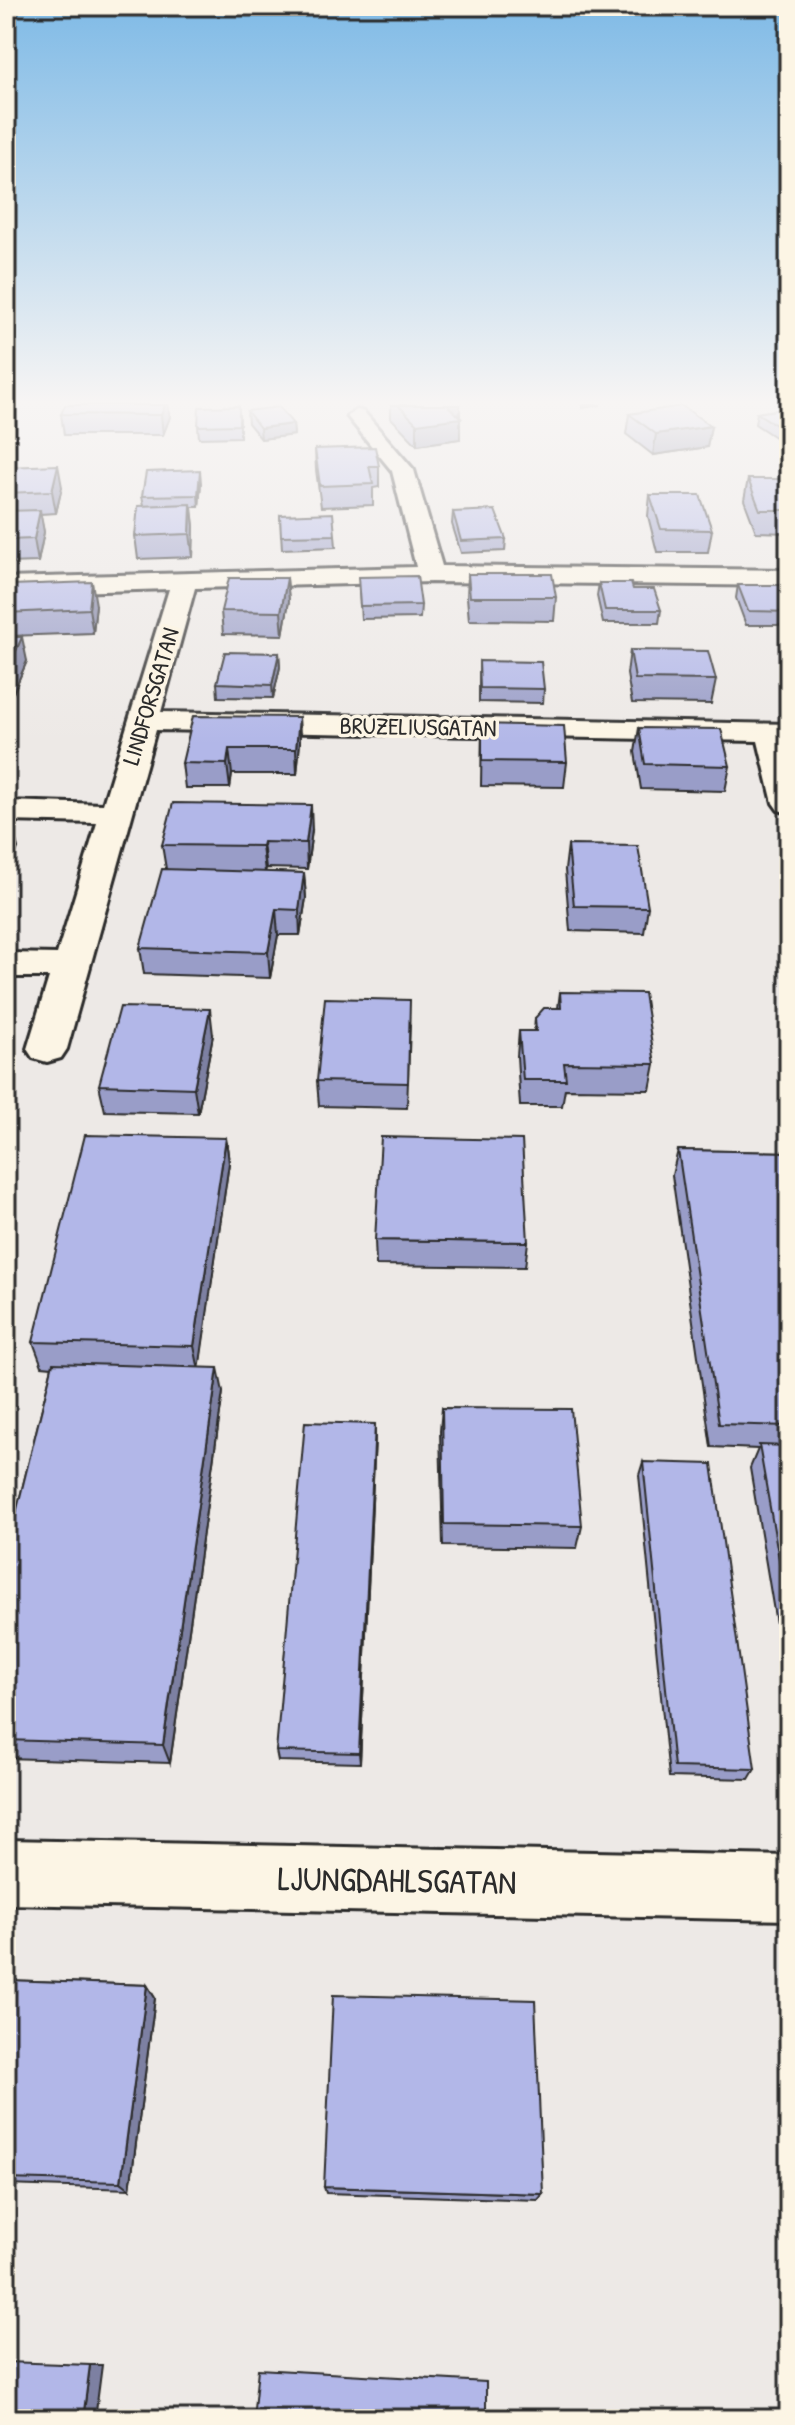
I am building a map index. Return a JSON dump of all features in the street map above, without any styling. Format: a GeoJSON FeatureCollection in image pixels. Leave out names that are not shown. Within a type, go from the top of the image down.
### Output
{"type":"FeatureCollection","features":[{"type":"Feature","properties":{"kind":"street"},"geometry":{"type":"LineString","coordinates":[[416,518],[431,574]]}},
{"type":"Feature","properties":{"kind":"street"},"geometry":{"type":"LineString","coordinates":[[6,586],[431,574],[789,578]]}},
{"type":"Feature","properties":{"kind":"street","name":"LINDFORSGATAN"},"geometry":{"type":"LineString","coordinates":[[47,1049],[185,579]]}},
{"type":"Feature","properties":{"kind":"street","name":"BRUZELIUSGATAN"},"geometry":{"type":"LineString","coordinates":[[142,721],[780,733]]}},
{"type":"Feature","properties":{"kind":"street"},"geometry":{"type":"LineString","coordinates":[[780,733],[789,803]]}},
{"type":"Feature","properties":{"kind":"street"},"geometry":{"type":"LineString","coordinates":[[6,811],[114,814]]}},
{"type":"Feature","properties":{"kind":"street"},"geometry":{"type":"LineString","coordinates":[[6,965],[69,966]]}},
{"type":"Feature","properties":{"kind":"street","name":"LJUNGDAHLSGATAN"},"geometry":{"type":"LineString","coordinates":[[6,1872],[789,1888]]}},
{"type":"Feature","properties":{"kind":"building"},"geometry":{"type":"Polygon","coordinates":[[[6,518],[38,518],[34,539],[6,540],[6,518]]]}},
{"type":"Feature","properties":{"kind":"building"},"geometry":{"type":"Polygon","coordinates":[[[137,518],[191,518],[190,534],[135,536],[137,518]]]}},
{"type":"Feature","properties":{"kind":"building"},"geometry":{"type":"Polygon","coordinates":[[[280,518],[333,518],[335,535],[281,536],[280,518]]]}},
{"type":"Feature","properties":{"kind":"building"},"geometry":{"type":"Polygon","coordinates":[[[455,518],[498,518],[506,539],[461,541],[455,518]]]}},
{"type":"Feature","properties":{"kind":"building"},"geometry":{"type":"Polygon","coordinates":[[[657,518],[708,518],[712,530],[661,529],[657,518]]]}},
{"type":"Feature","properties":{"kind":"building"},"geometry":{"type":"Polygon","coordinates":[[[468,574],[552,574],[556,597],[470,597],[468,574]]]}},
{"type":"Feature","properties":{"kind":"building"},"geometry":{"type":"Polygon","coordinates":[[[417,576],[421,605],[360,606],[358,577],[417,576]]]}},
{"type":"Feature","properties":{"kind":"building"},"geometry":{"type":"Polygon","coordinates":[[[229,578],[287,578],[281,612],[221,611],[229,578]]]}},
{"type":"Feature","properties":{"kind":"building"},"geometry":{"type":"Polygon","coordinates":[[[92,582],[89,609],[6,613],[11,585],[92,582]]]}},
{"type":"Feature","properties":{"kind":"building"},"geometry":{"type":"Polygon","coordinates":[[[599,583],[631,583],[633,589],[654,589],[661,610],[605,610],[599,583]]]}},
{"type":"Feature","properties":{"kind":"building"},"geometry":{"type":"Polygon","coordinates":[[[738,585],[789,585],[789,612],[748,611],[738,585]]]}},
{"type":"Feature","properties":{"kind":"building"},"geometry":{"type":"Polygon","coordinates":[[[6,637],[22,637],[8,669],[6,669],[6,637]]]}},
{"type":"Feature","properties":{"kind":"building"},"geometry":{"type":"Polygon","coordinates":[[[630,650],[708,651],[716,680],[635,679],[630,650]]]}},
{"type":"Feature","properties":{"kind":"building"},"geometry":{"type":"Polygon","coordinates":[[[225,652],[279,653],[272,685],[217,683],[225,652]]]}},
{"type":"Feature","properties":{"kind":"building"},"geometry":{"type":"Polygon","coordinates":[[[479,661],[541,662],[544,689],[480,688],[479,661]]]}},
{"type":"Feature","properties":{"kind":"building"},"geometry":{"type":"Polygon","coordinates":[[[193,716],[299,717],[296,749],[229,749],[227,764],[182,763],[193,716]]]}},
{"type":"Feature","properties":{"kind":"building"},"geometry":{"type":"Polygon","coordinates":[[[482,724],[564,726],[567,762],[482,761],[482,724]]]}},
{"type":"Feature","properties":{"kind":"building"},"geometry":{"type":"Polygon","coordinates":[[[639,728],[721,729],[730,766],[645,764],[639,728]]]}},
{"type":"Feature","properties":{"kind":"building"},"geometry":{"type":"Polygon","coordinates":[[[173,803],[311,805],[306,843],[162,845],[173,803]]]}},
{"type":"Feature","properties":{"kind":"building"},"geometry":{"type":"Polygon","coordinates":[[[568,845],[638,846],[648,907],[574,906],[568,845]]]}},
{"type":"Feature","properties":{"kind":"building"},"geometry":{"type":"Polygon","coordinates":[[[162,869],[304,873],[299,910],[276,909],[268,952],[140,948],[162,869]]]}},
{"type":"Feature","properties":{"kind":"building"},"geometry":{"type":"Polygon","coordinates":[[[560,992],[644,993],[655,1064],[564,1063],[566,1080],[523,1080],[519,1031],[536,1031],[535,1018],[544,1008],[561,1008],[560,992]]]}},
{"type":"Feature","properties":{"kind":"building"},"geometry":{"type":"Polygon","coordinates":[[[325,998],[410,1000],[408,1083],[317,1081],[325,998]]]}},
{"type":"Feature","properties":{"kind":"building"},"geometry":{"type":"Polygon","coordinates":[[[120,1007],[210,1009],[194,1088],[99,1085],[120,1007]]]}},
{"type":"Feature","properties":{"kind":"building"},"geometry":{"type":"Polygon","coordinates":[[[85,1135],[226,1138],[194,1346],[33,1342],[85,1135]]]}},
{"type":"Feature","properties":{"kind":"building"},"geometry":{"type":"Polygon","coordinates":[[[381,1137],[522,1140],[528,1242],[375,1240],[381,1137]]]}},
{"type":"Feature","properties":{"kind":"building"},"geometry":{"type":"Polygon","coordinates":[[[678,1150],[789,1152],[789,1426],[719,1424],[678,1150]]]}},
{"type":"Feature","properties":{"kind":"building"},"geometry":{"type":"Polygon","coordinates":[[[53,1363],[218,1368],[163,1745],[6,1740],[6,1554],[53,1363]]]}},
{"type":"Feature","properties":{"kind":"building"},"geometry":{"type":"Polygon","coordinates":[[[442,1408],[571,1409],[582,1526],[444,1524],[442,1408]]]}},
{"type":"Feature","properties":{"kind":"building"},"geometry":{"type":"Polygon","coordinates":[[[305,1422],[375,1424],[359,1753],[276,1751],[305,1422]]]}},
{"type":"Feature","properties":{"kind":"building"},"geometry":{"type":"Polygon","coordinates":[[[759,1445],[789,1446],[789,1616],[759,1445]]]}},
{"type":"Feature","properties":{"kind":"building"},"geometry":{"type":"Polygon","coordinates":[[[643,1462],[712,1464],[755,1769],[674,1767],[643,1462]]]}},
{"type":"Feature","properties":{"kind":"building"},"geometry":{"type":"Polygon","coordinates":[[[6,1980],[147,1985],[121,2182],[6,2179],[6,1980]]]}},
{"type":"Feature","properties":{"kind":"building"},"geometry":{"type":"Polygon","coordinates":[[[333,1995],[535,2000],[543,2194],[324,2187],[333,1995]]]}},
{"type":"Feature","properties":{"kind":"building"},"geometry":{"type":"Polygon","coordinates":[[[6,2362],[90,2365],[83,2419],[6,2419],[6,2362]]]}},
{"type":"Feature","properties":{"kind":"building"},"geometry":{"type":"Polygon","coordinates":[[[258,2369],[486,2382],[486,2419],[253,2419],[258,2369]]]}}]}
